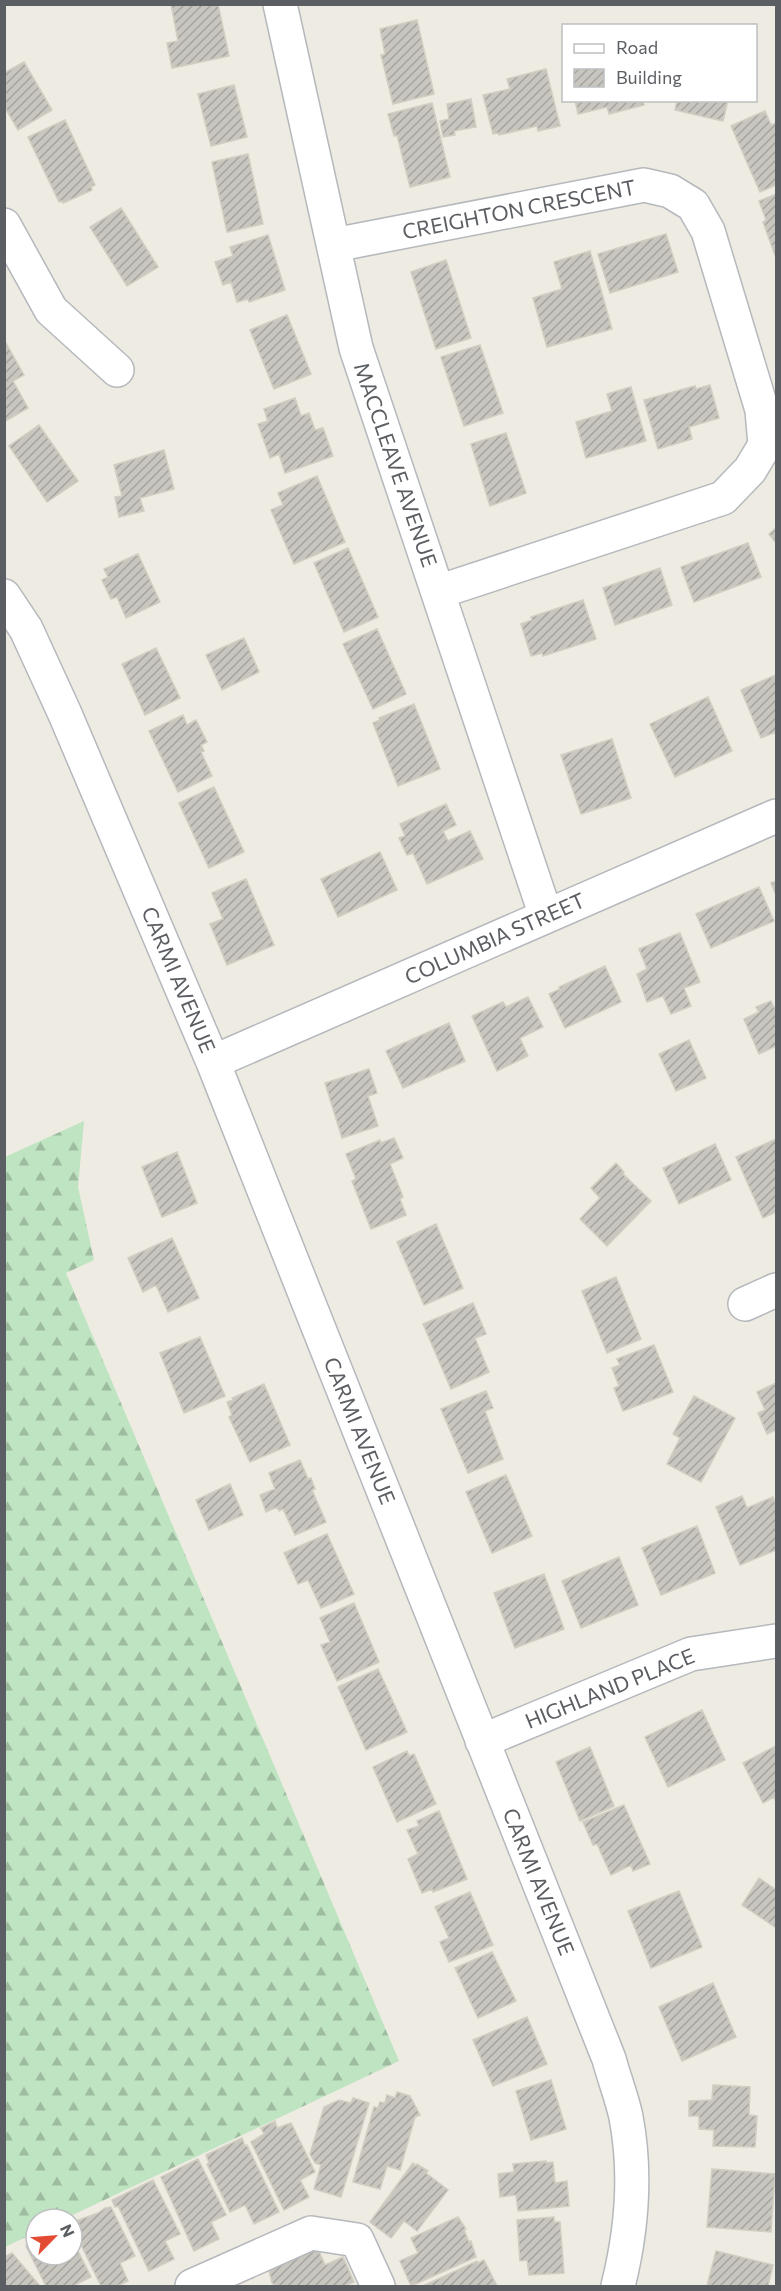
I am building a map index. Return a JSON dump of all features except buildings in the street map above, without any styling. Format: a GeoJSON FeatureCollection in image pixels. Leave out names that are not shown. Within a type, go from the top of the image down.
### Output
{"type":"FeatureCollection","features":[{"type":"Feature","properties":{"kind":"street","name":"MACCLEAVE AVENUE"},"geometry":{"type":"LineString","coordinates":[[280,4],[356,348],[546,916]]}},
{"type":"Feature","properties":{"kind":"street","name":"CREIGHTON CRESCENT"},"geometry":{"type":"LineString","coordinates":[[334,245],[644,185],[670,190],[693,205],[708,231],[762,410],[765,445],[750,470],[723,498],[438,592]]}},
{"type":"Feature","properties":{"kind":"street"},"geometry":{"type":"LineString","coordinates":[[4,225],[51,310],[117,370]]}},
{"type":"Feature","properties":{"kind":"street","name":"CARMI AVENUE"},"geometry":{"type":"LineString","coordinates":[[4,596],[26,629],[65,714],[213,1062],[609,2059],[625,2115],[632,2163],[633,2208],[627,2250],[618,2286]]}},
{"type":"Feature","properties":{"kind":"street","name":"COLUMBIA STREET"},"geometry":{"type":"LineString","coordinates":[[213,1062],[777,816]]}},
{"type":"Feature","properties":{"kind":"street"},"geometry":{"type":"LineString","coordinates":[[745,1304],[777,1290]]}},
{"type":"Feature","properties":{"kind":"street","name":"HIGHLAND PLACE"},"geometry":{"type":"LineString","coordinates":[[482,1741],[691,1654],[777,1641]]}},
{"type":"Feature","properties":{"kind":"street"},"geometry":{"type":"LineString","coordinates":[[192,2286],[311,2233],[357,2240],[378,2286]]}},
{"type":"Feature","properties":{"kind":"green space"},"geometry":{"type":"Polygon","coordinates":[[[84,1121],[78,1187],[94,1260],[66,1273],[399,2061],[84,2210],[84,2207],[24,2207],[24,2238],[5,2247],[5,1157],[84,1121]]]}}]}
